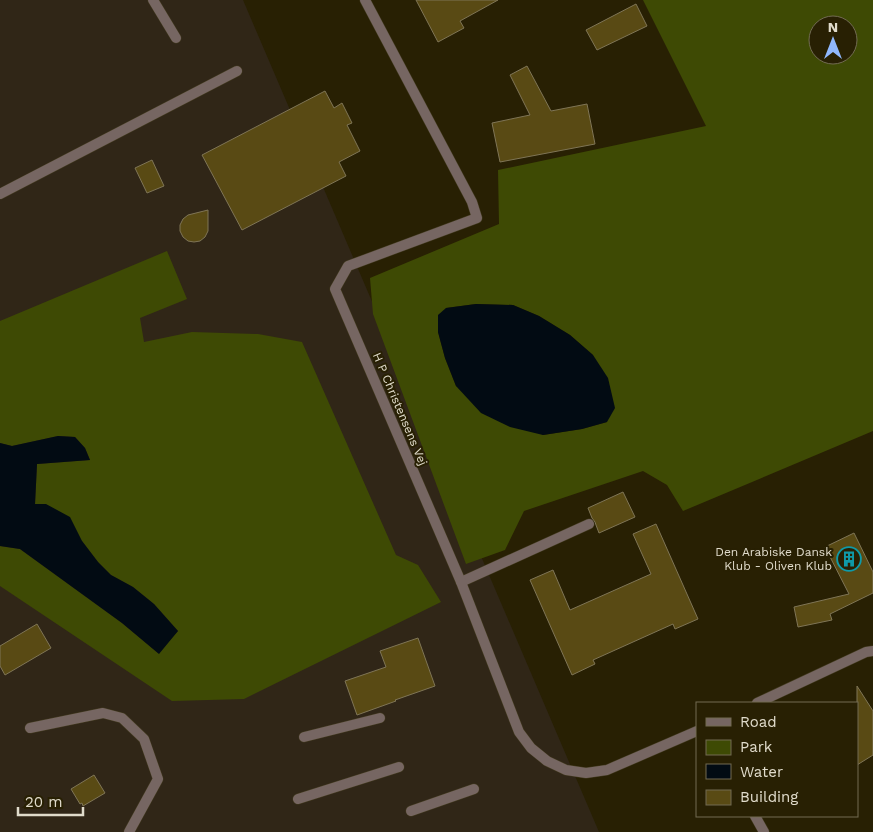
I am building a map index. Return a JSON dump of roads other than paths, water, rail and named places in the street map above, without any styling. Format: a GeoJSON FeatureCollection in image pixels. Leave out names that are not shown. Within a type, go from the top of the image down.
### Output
{"type":"FeatureCollection","features":[{"type":"Feature","properties":{"kind":"street"},"geometry":{"type":"LineString","coordinates":[[153,0],[176,38]]}},
{"type":"Feature","properties":{"kind":"street","name":"H P Christensens Vej"},"geometry":{"type":"LineString","coordinates":[[365,0],[472,202],[477,218],[348,266],[334,290],[461,582],[519,732],[531,748],[547,761],[566,770],[586,773],[607,770],[696,731]]}},
{"type":"Feature","properties":{"kind":"street"},"geometry":{"type":"LineString","coordinates":[[0,194],[237,71]]}},
{"type":"Feature","properties":{"kind":"street"},"geometry":{"type":"LineString","coordinates":[[461,582],[589,524]]}},
{"type":"Feature","properties":{"kind":"street"},"geometry":{"type":"LineString","coordinates":[[759,702],[866,652],[873,651]]}},
{"type":"Feature","properties":{"kind":"street"},"geometry":{"type":"LineString","coordinates":[[30,728],[103,713],[122,718],[144,739],[158,779],[129,832]]}},
{"type":"Feature","properties":{"kind":"street"},"geometry":{"type":"LineString","coordinates":[[304,737],[380,718]]}},
{"type":"Feature","properties":{"kind":"street"},"geometry":{"type":"LineString","coordinates":[[298,799],[399,767]]}},
{"type":"Feature","properties":{"kind":"street"},"geometry":{"type":"LineString","coordinates":[[411,812],[474,789]]}},
{"type":"Feature","properties":{"kind":"street"},"geometry":{"type":"LineString","coordinates":[[756,817],[764,832]]}},
{"type":"Feature","properties":{"kind":"water"},"geometry":{"type":"Polygon","coordinates":[[[476,304],[513,305],[539,316],[570,335],[593,355],[608,378],[615,408],[607,422],[582,429],[543,435],[510,427],[481,413],[456,386],[445,358],[438,332],[438,315],[446,308],[476,304]]]}},
{"type":"Feature","properties":{"kind":"water"},"geometry":{"type":"Polygon","coordinates":[[[58,436],[75,437],[85,448],[90,460],[37,464],[35,504],[46,504],[70,517],[82,541],[98,562],[111,575],[133,587],[154,604],[178,631],[159,654],[122,623],[20,549],[0,546],[0,443],[12,446],[58,436]]]}},
{"type":"Feature","properties":{"kind":"place","name":"Den Arabiske Dansk Klub - Oliven Klub"},"geometry":{"type":"Point","coordinates":[849,559]}}]}
